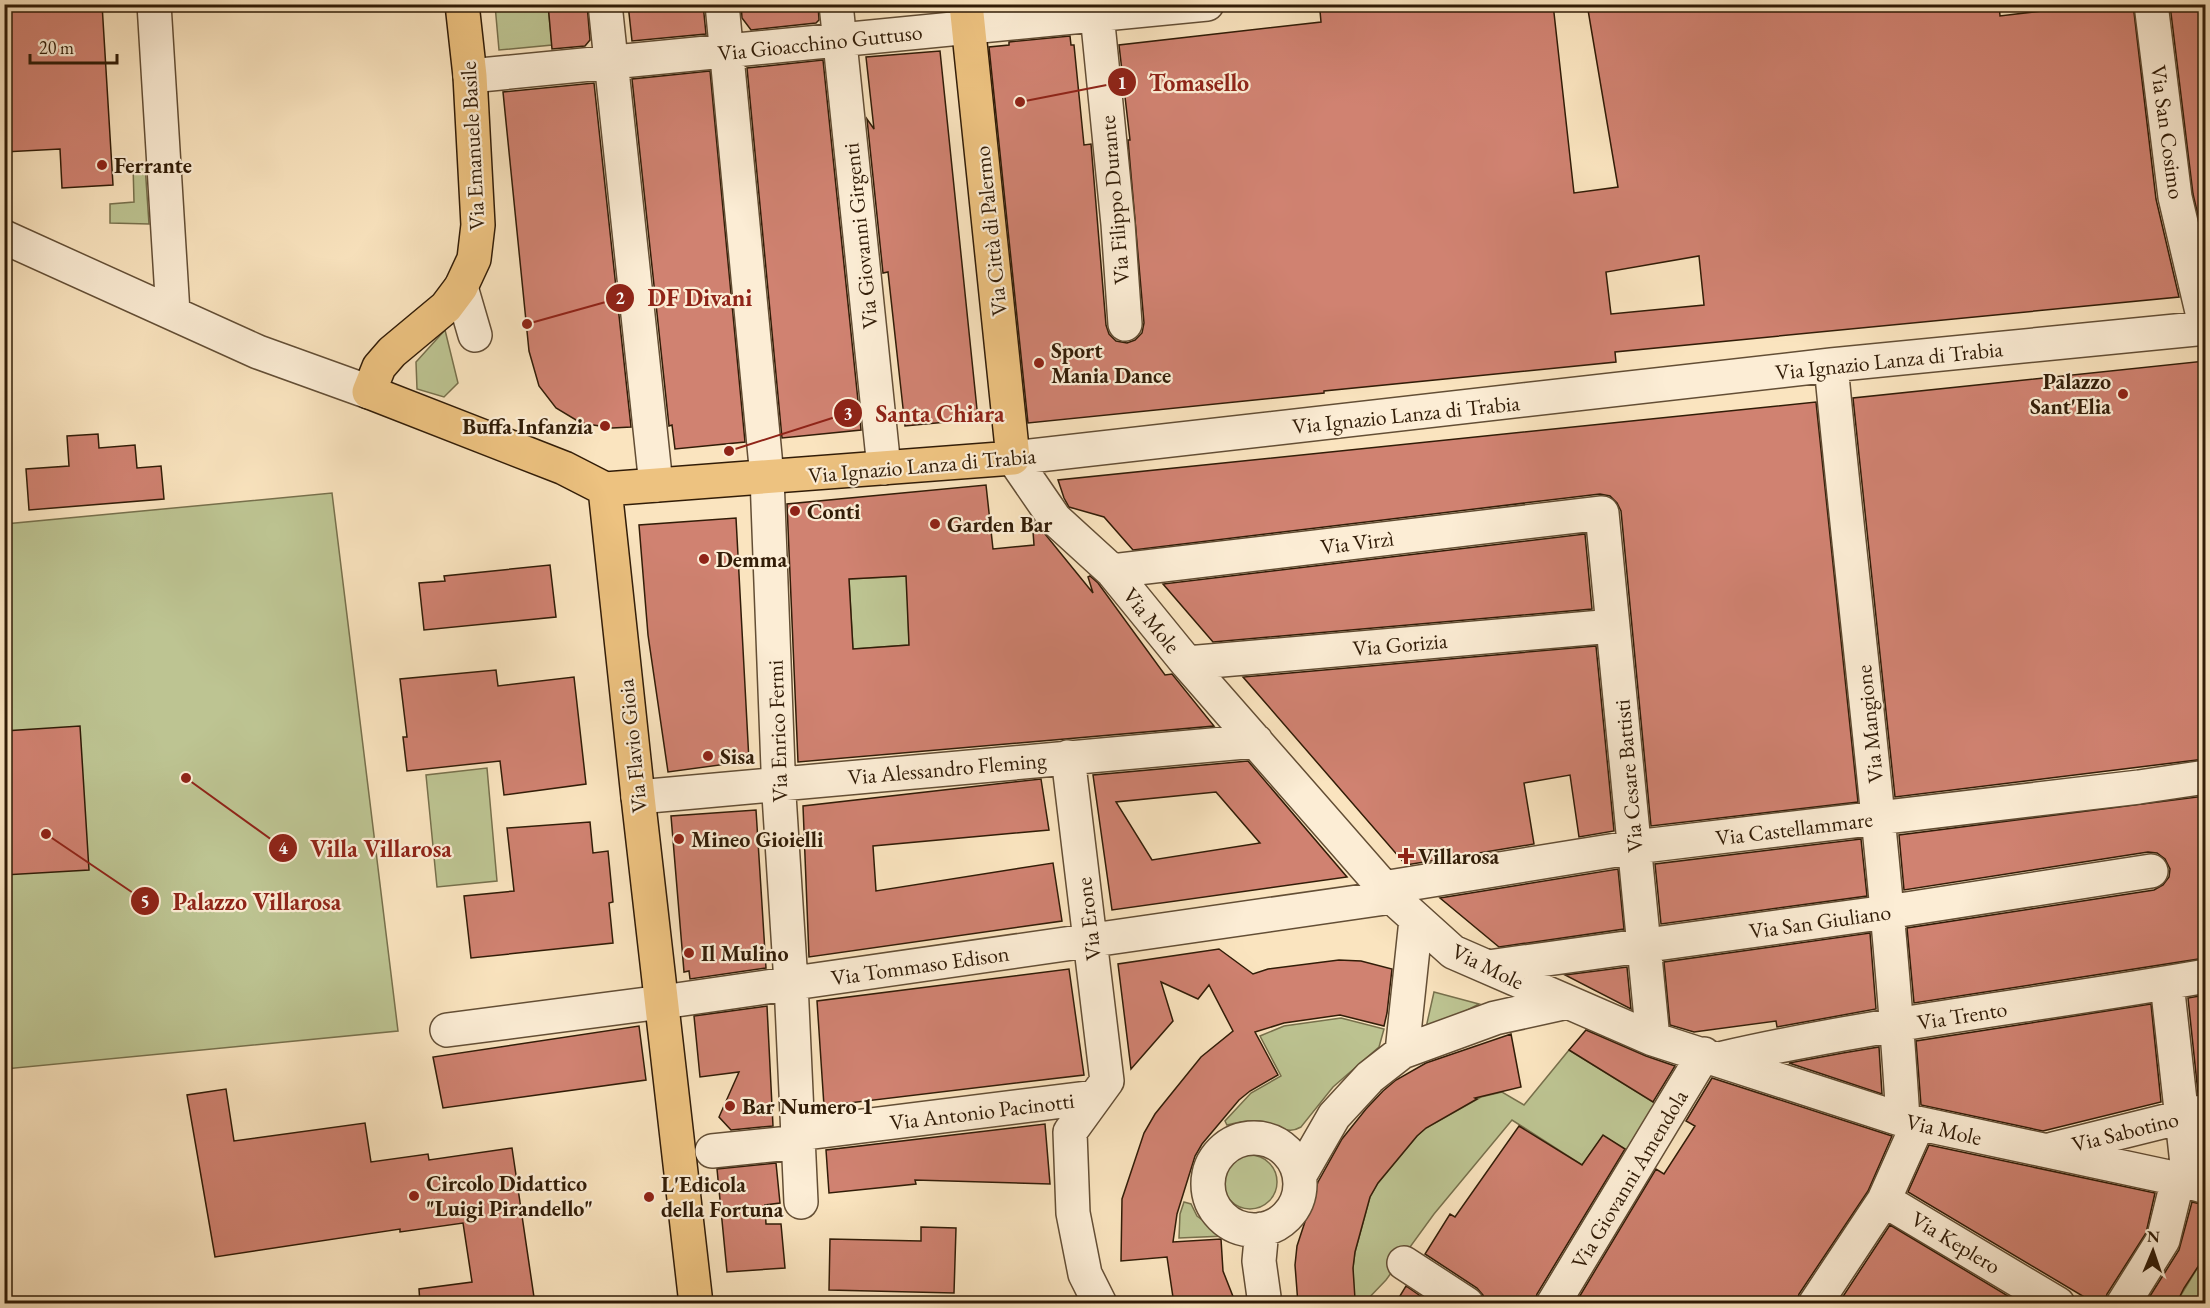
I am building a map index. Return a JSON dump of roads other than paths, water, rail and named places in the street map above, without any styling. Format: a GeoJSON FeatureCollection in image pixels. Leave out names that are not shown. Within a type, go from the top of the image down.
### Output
{"type":"FeatureCollection","features":[{"type":"Feature","properties":{"kind":"main road","name":"Via Emanuele Basile"},"geometry":{"type":"LineString","coordinates":[[369,392],[379,367],[392,352],[446,307],[461,287],[474,259],[478,225],[470,76],[462,4]]}},
{"type":"Feature","properties":{"kind":"main road","name":"Via Città di Palermo"},"geometry":{"type":"LineString","coordinates":[[967,16],[1013,458]]}},
{"type":"Feature","properties":{"kind":"main road"},"geometry":{"type":"LineString","coordinates":[[369,392],[564,468],[605,489]]}},
{"type":"Feature","properties":{"kind":"main road","name":"Via Ignazio Lanza di Trabia"},"geometry":{"type":"LineString","coordinates":[[605,489],[1013,458]]}},
{"type":"Feature","properties":{"kind":"main road","name":"Via Flavio Gioia"},"geometry":{"type":"LineString","coordinates":[[605,489],[696,1304]]}},
{"type":"Feature","properties":{"kind":"street"},"geometry":{"type":"LineString","coordinates":[[154,4],[173,313]]}},
{"type":"Feature","properties":{"kind":"street"},"geometry":{"type":"LineString","coordinates":[[605,4],[656,485]]}},
{"type":"Feature","properties":{"kind":"street","name":"Via Enrico Fermi"},"geometry":{"type":"LineString","coordinates":[[722,4],[767,477],[779,783],[801,1202]]}},
{"type":"Feature","properties":{"kind":"street","name":"Via Giovanni Girgenti"},"geometry":{"type":"LineString","coordinates":[[836,4],[884,468]]}},
{"type":"Feature","properties":{"kind":"street","name":"Via Gioacchino Guttuso"},"geometry":{"type":"LineString","coordinates":[[470,76],[840,40],[967,16],[1207,4]]}},
{"type":"Feature","properties":{"kind":"street","name":"Via San Cosimo"},"geometry":{"type":"LineString","coordinates":[[2151,4],[2175,197],[2205,329]]}},
{"type":"Feature","properties":{"kind":"street","name":"Via Filippo Durante"},"geometry":{"type":"LineString","coordinates":[[1097,10],[1118,224],[1125,324]]}},
{"type":"Feature","properties":{"kind":"street"},"geometry":{"type":"LineString","coordinates":[[4,237],[258,352],[369,392]]}},
{"type":"Feature","properties":{"kind":"street"},"geometry":{"type":"LineString","coordinates":[[461,287],[475,335]]}},
{"type":"Feature","properties":{"kind":"street","name":"Via Ignazio Lanza di Trabia"},"geometry":{"type":"LineString","coordinates":[[1013,458],[1831,365],[2205,329]]}},
{"type":"Feature","properties":{"kind":"street","name":"Via Mangione"},"geometry":{"type":"LineString","coordinates":[[1831,365],[1898,1024],[1911,1122]]}},
{"type":"Feature","properties":{"kind":"street","name":"Via Mole"},"geometry":{"type":"LineString","coordinates":[[1013,458],[1055,519],[1112,571],[1187,663],[1388,893],[1453,952],[1653,1039],[1911,1122],[2191,1183]]}},
{"type":"Feature","properties":{"kind":"street","name":"Via Virzì"},"geometry":{"type":"LineString","coordinates":[[1112,571],[1602,513]]}},
{"type":"Feature","properties":{"kind":"street","name":"Via Cesare Battisti"},"geometry":{"type":"LineString","coordinates":[[1602,513],[1653,1039]]}},
{"type":"Feature","properties":{"kind":"street","name":"Via Gorizia"},"geometry":{"type":"LineString","coordinates":[[1187,663],[1613,626]]}},
{"type":"Feature","properties":{"kind":"street","name":"Via Alessandro Fleming"},"geometry":{"type":"LineString","coordinates":[[638,797],[1256,741]]}},
{"type":"Feature","properties":{"kind":"street","name":"Via Erone"},"geometry":{"type":"LineString","coordinates":[[1068,757],[1091,940],[1101,1089]]}},
{"type":"Feature","properties":{"kind":"street","name":"Via Castellammare"},"geometry":{"type":"LineString","coordinates":[[1388,893],[1635,847],[2127,789],[2205,777]]}},
{"type":"Feature","properties":{"kind":"street","name":"Via San Giuliano"},"geometry":{"type":"LineString","coordinates":[[1488,968],[1887,912],[2151,871]]}},
{"type":"Feature","properties":{"kind":"street","name":"Via Tommaso Edison"},"geometry":{"type":"LineString","coordinates":[[447,1030],[662,1002],[1091,940],[1388,893]]}},
{"type":"Feature","properties":{"kind":"street"},"geometry":{"type":"LineString","coordinates":[[1402,1052],[1416,920]]}},
{"type":"Feature","properties":{"kind":"street","name":"Via Trento"},"geometry":{"type":"LineString","coordinates":[[1712,1057],[1898,1024],[2205,976]]}},
{"type":"Feature","properties":{"kind":"street"},"geometry":{"type":"LineString","coordinates":[[2123,1304],[2163,1240],[2191,1183],[2194,1114],[2167,983]]}},
{"type":"Feature","properties":{"kind":"street"},"geometry":{"type":"LineString","coordinates":[[1300,1175],[1334,1116],[1370,1077],[1402,1052],[1496,1018],[1568,1002]]}},
{"type":"Feature","properties":{"kind":"street","name":"Via Giovanni Amendola"},"geometry":{"type":"LineString","coordinates":[[1553,1304],[1712,1057]]}},
{"type":"Feature","properties":{"kind":"street"},"geometry":{"type":"LineString","coordinates":[[1100,1304],[1085,1274],[1073,1213],[1070,1132],[1101,1089]]}},
{"type":"Feature","properties":{"kind":"street","name":"Via Antonio Pacinotti"},"geometry":{"type":"LineString","coordinates":[[712,1150],[1101,1089]]}},
{"type":"Feature","properties":{"kind":"street","name":"Via Sabotino"},"geometry":{"type":"LineString","coordinates":[[2044,1151],[2194,1114]]}},
{"type":"Feature","properties":{"kind":"street"},"geometry":{"type":"LineString","coordinates":[[1815,1304],[1884,1200],[1911,1122]]}},
{"type":"Feature","properties":{"kind":"street"},"geometry":{"type":"LineString","coordinates":[[1254,1137],[1270,1140],[1284,1148],[1294,1160],[1300,1175],[1300,1190],[1296,1204],[1276,1225],[1262,1229],[1247,1229],[1233,1225],[1221,1216],[1212,1204],[1208,1190],[1208,1174],[1214,1159],[1224,1147],[1238,1140],[1254,1137]]}},
{"type":"Feature","properties":{"kind":"street","name":"Via Keplero"},"geometry":{"type":"LineString","coordinates":[[1884,1200],[2042,1299]]}},
{"type":"Feature","properties":{"kind":"street"},"geometry":{"type":"LineString","coordinates":[[1262,1229],[1259,1261],[1264,1297]]}},
{"type":"Feature","properties":{"kind":"street"},"geometry":{"type":"LineString","coordinates":[[1404,1263],[1467,1304]]}},
{"type":"Feature","properties":{"kind":"place","name":"Tomasello"},"geometry":{"type":"Point","coordinates":[1020,102]}},
{"type":"Feature","properties":{"kind":"place","name":"Ferrante"},"geometry":{"type":"Point","coordinates":[102,165]}},
{"type":"Feature","properties":{"kind":"place","name":"DF Divani"},"geometry":{"type":"Point","coordinates":[527,324]}},
{"type":"Feature","properties":{"kind":"place","name":"Sport Mania Dance"},"geometry":{"type":"Point","coordinates":[1039,363]}},
{"type":"Feature","properties":{"kind":"place","name":"Palazzo Sant'Elia"},"geometry":{"type":"Point","coordinates":[2123,394]}},
{"type":"Feature","properties":{"kind":"place","name":"Buffa Infanzia"},"geometry":{"type":"Point","coordinates":[605,426]}},
{"type":"Feature","properties":{"kind":"place","name":"Santa Chiara"},"geometry":{"type":"Point","coordinates":[729,451]}},
{"type":"Feature","properties":{"kind":"place","name":"Conti"},"geometry":{"type":"Point","coordinates":[795,511]}},
{"type":"Feature","properties":{"kind":"place","name":"Garden Bar"},"geometry":{"type":"Point","coordinates":[935,524]}},
{"type":"Feature","properties":{"kind":"place","name":"Demma"},"geometry":{"type":"Point","coordinates":[704,559]}},
{"type":"Feature","properties":{"kind":"place","name":"Sisa"},"geometry":{"type":"Point","coordinates":[708,756]}},
{"type":"Feature","properties":{"kind":"place","name":"Villa Villarosa"},"geometry":{"type":"Point","coordinates":[186,778]}},
{"type":"Feature","properties":{"kind":"place","name":"Palazzo Villarosa"},"geometry":{"type":"Point","coordinates":[46,834]}},
{"type":"Feature","properties":{"kind":"place","name":"Mineo Gioielli"},"geometry":{"type":"Point","coordinates":[679,839]}},
{"type":"Feature","properties":{"kind":"place","name":"Villarosa"},"geometry":{"type":"Point","coordinates":[1406,856]}},
{"type":"Feature","properties":{"kind":"place","name":"Il Mulino"},"geometry":{"type":"Point","coordinates":[689,953]}},
{"type":"Feature","properties":{"kind":"place","name":"Bar Numero 1"},"geometry":{"type":"Point","coordinates":[730,1106]}},
{"type":"Feature","properties":{"kind":"place","name":"Circolo Didattico \"Luigi Pirandello\""},"geometry":{"type":"Point","coordinates":[414,1196]}},
{"type":"Feature","properties":{"kind":"place","name":"L'Edicola della Fortuna"},"geometry":{"type":"Point","coordinates":[649,1197]}}]}
